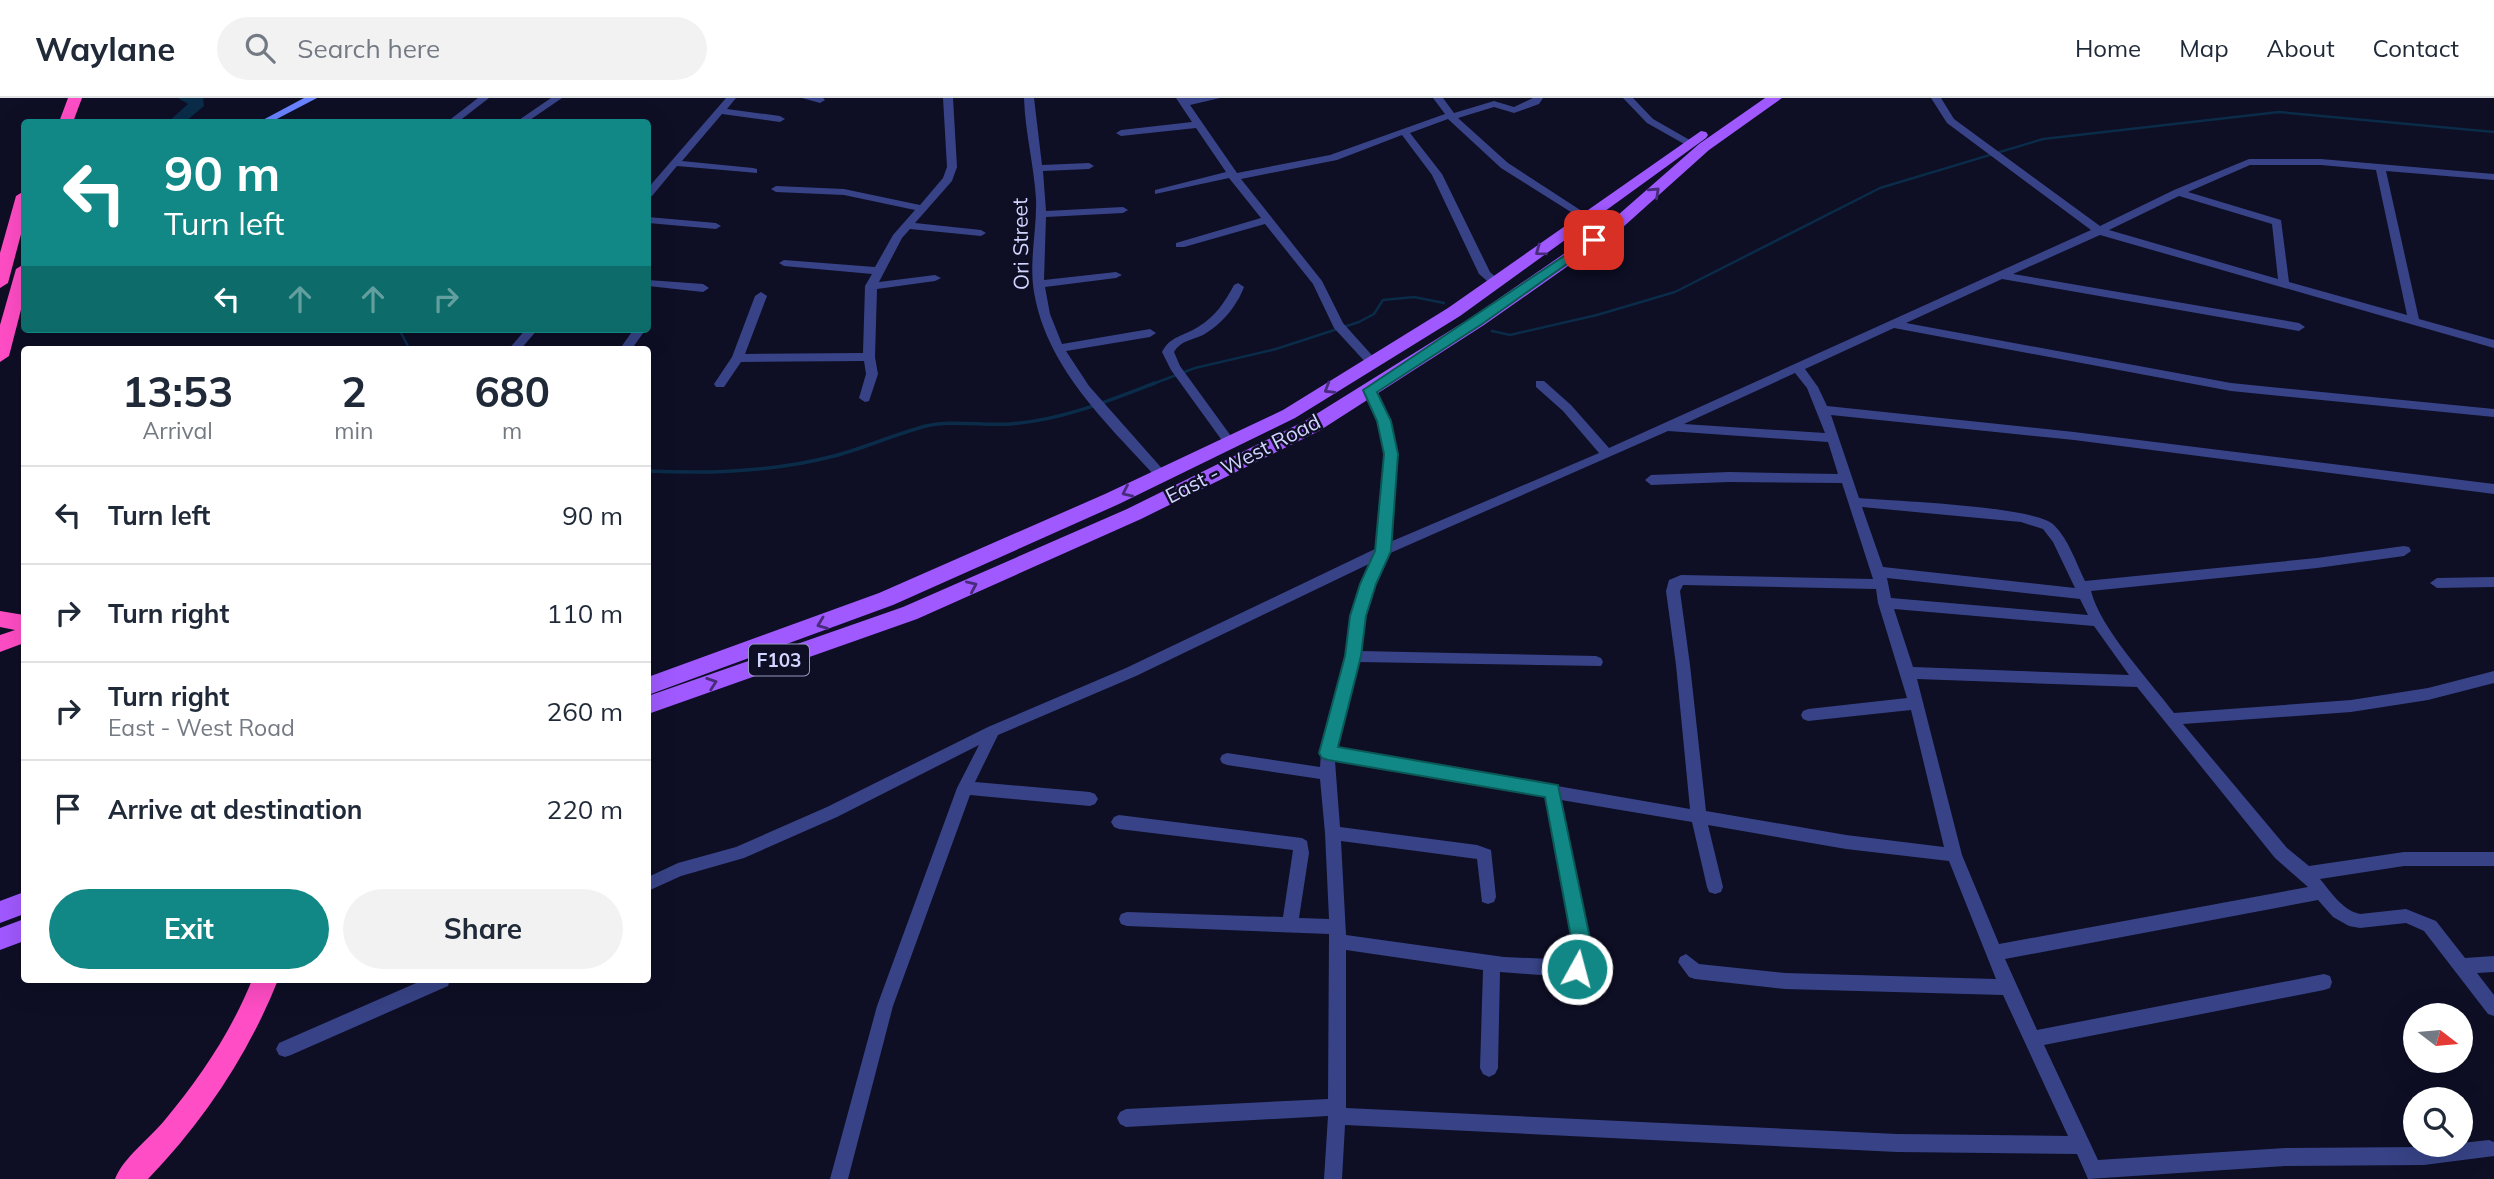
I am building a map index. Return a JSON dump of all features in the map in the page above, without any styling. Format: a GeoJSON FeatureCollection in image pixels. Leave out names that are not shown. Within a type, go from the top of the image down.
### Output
{"type":"FeatureCollection","features":[{"type":"Feature","properties":{"kind":"highway"},"geometry":{"type":"LineString","coordinates":[[52,119],[60,98]]}},
{"type":"Feature","properties":{"kind":"highway"},"geometry":{"type":"LineString","coordinates":[[67,119],[75,98]]}},
{"type":"Feature","properties":{"kind":"highway"},"geometry":{"type":"LineString","coordinates":[[0,283],[21,207]]}},
{"type":"Feature","properties":{"kind":"highway"},"geometry":{"type":"LineString","coordinates":[[0,356],[20,307]]}},
{"type":"Feature","properties":{"kind":"highway"},"geometry":{"type":"LineString","coordinates":[[0,620],[21,623]]}},
{"type":"Feature","properties":{"kind":"highway"},"geometry":{"type":"LineString","coordinates":[[0,644],[21,636]]}},
{"type":"Feature","properties":{"kind":"highway"},"geometry":{"type":"LineString","coordinates":[[132,1177],[180,1122],[214,1076],[254,1008],[264,983]]}},
{"type":"Feature","properties":{"kind":"main road","name":"East - West Road"},"geometry":{"type":"LineString","coordinates":[[651,685],[886,599],[1162,476],[1289,414],[1496,283],[1690,143],[1753,104],[1775,98]]}},
{"type":"Feature","properties":{"kind":"main road","name":"East - West Road"},"geometry":{"type":"LineString","coordinates":[[651,704],[910,613],[1234,466],[1312,426],[1478,321],[1616,225],[1753,104]]}},
{"type":"Feature","properties":{"kind":"main road"},"geometry":{"type":"LineString","coordinates":[[0,912],[21,904]]}},
{"type":"Feature","properties":{"kind":"main road"},"geometry":{"type":"LineString","coordinates":[[0,939],[21,931]]}},
{"type":"Feature","properties":{"kind":"street"},"geometry":{"type":"LineString","coordinates":[[270,119],[312,98]]}},
{"type":"Feature","properties":{"kind":"street"},"geometry":{"type":"LineString","coordinates":[[456,119],[484,98]]}},
{"type":"Feature","properties":{"kind":"street"},"geometry":{"type":"LineString","coordinates":[[526,119],[557,98]]}},
{"type":"Feature","properties":{"kind":"street"},"geometry":{"type":"LineString","coordinates":[[651,190],[731,98]]}},
{"type":"Feature","properties":{"kind":"street"},"geometry":{"type":"LineString","coordinates":[[807,98],[820,100]]}},
{"type":"Feature","properties":{"kind":"street"},"geometry":{"type":"LineString","coordinates":[[865,398],[872,374],[869,357],[871,286],[889,250],[921,208],[941,189],[952,167],[948,98]]}},
{"type":"Feature","properties":{"kind":"street","name":"Ori Street"},"geometry":{"type":"LineString","coordinates":[[1029,98],[1029,114],[1039,168],[1042,214],[1039,284],[1041,299],[1058,348],[1067,367],[1162,476]]}},
{"type":"Feature","properties":{"kind":"street"},"geometry":{"type":"LineString","coordinates":[[1215,98],[1182,101],[1232,176],[1318,282],[1338,325],[1372,362]]}},
{"type":"Feature","properties":{"kind":"street"},"geometry":{"type":"LineString","coordinates":[[1438,98],[1451,116],[1508,165],[1548,195],[1586,217]]}},
{"type":"Feature","properties":{"kind":"street"},"geometry":{"type":"LineString","coordinates":[[1158,192],[1333,158],[1491,101],[1514,110],[1536,102],[1538,98]]}},
{"type":"Feature","properties":{"kind":"street"},"geometry":{"type":"LineString","coordinates":[[1628,98],[1650,121],[1690,143]]}},
{"type":"Feature","properties":{"kind":"street"},"geometry":{"type":"LineString","coordinates":[[1936,98],[1950,121],[2070,207],[2099,232],[2494,344]]}},
{"type":"Feature","properties":{"kind":"street"},"geometry":{"type":"LineString","coordinates":[[719,111],[780,119]]}},
{"type":"Feature","properties":{"kind":"street"},"geometry":{"type":"LineString","coordinates":[[1121,133],[1196,125]]}},
{"type":"Feature","properties":{"kind":"street"},"geometry":{"type":"LineString","coordinates":[[1406,130],[1437,174],[1485,274],[1496,283]]}},
{"type":"Feature","properties":{"kind":"street"},"geometry":{"type":"LineString","coordinates":[[651,883],[678,870],[738,853],[832,812],[993,731],[1131,672],[1383,551],[1896,325],[2099,232],[2238,164],[2308,161],[2380,166],[2493,180]]}},
{"type":"Feature","properties":{"kind":"street"},"geometry":{"type":"LineString","coordinates":[[674,163],[753,171]]}},
{"type":"Feature","properties":{"kind":"street"},"geometry":{"type":"LineString","coordinates":[[1039,168],[1089,166]]}},
{"type":"Feature","properties":{"kind":"street"},"geometry":{"type":"LineString","coordinates":[[2380,166],[2414,321]]}},
{"type":"Feature","properties":{"kind":"street"},"geometry":{"type":"LineString","coordinates":[[776,189],[844,192],[921,208]]}},
{"type":"Feature","properties":{"kind":"street"},"geometry":{"type":"LineString","coordinates":[[2178,192],[2277,222],[2284,283]]}},
{"type":"Feature","properties":{"kind":"street"},"geometry":{"type":"LineString","coordinates":[[1042,214],[1124,210]]}},
{"type":"Feature","properties":{"kind":"street"},"geometry":{"type":"LineString","coordinates":[[651,219],[716,226]]}},
{"type":"Feature","properties":{"kind":"street"},"geometry":{"type":"LineString","coordinates":[[1180,245],[1267,220]]}},
{"type":"Feature","properties":{"kind":"street"},"geometry":{"type":"LineString","coordinates":[[907,225],[981,233]]}},
{"type":"Feature","properties":{"kind":"street"},"geometry":{"type":"LineString","coordinates":[[784,263],[879,271]]}},
{"type":"Feature","properties":{"kind":"street"},"geometry":{"type":"LineString","coordinates":[[1039,284],[1116,275]]}},
{"type":"Feature","properties":{"kind":"street"},"geometry":{"type":"LineString","coordinates":[[2003,275],[2299,327]]}},
{"type":"Feature","properties":{"kind":"street"},"geometry":{"type":"LineString","coordinates":[[871,286],[935,278]]}},
{"type":"Feature","properties":{"kind":"street"},"geometry":{"type":"LineString","coordinates":[[651,283],[703,288]]}},
{"type":"Feature","properties":{"kind":"street"},"geometry":{"type":"LineString","coordinates":[[1230,443],[1175,367],[1169,347],[1172,343],[1205,328],[1235,297],[1238,287]]}},
{"type":"Feature","properties":{"kind":"street"},"geometry":{"type":"LineString","coordinates":[[720,384],[738,358],[761,296]]}},
{"type":"Feature","properties":{"kind":"street"},"geometry":{"type":"LineString","coordinates":[[1896,325],[2231,387],[2494,413]]}},
{"type":"Feature","properties":{"kind":"street"},"geometry":{"type":"LineString","coordinates":[[1058,348],[1150,333]]}},
{"type":"Feature","properties":{"kind":"street"},"geometry":{"type":"LineString","coordinates":[[738,358],[869,357]]}},
{"type":"Feature","properties":{"kind":"street"},"geometry":{"type":"LineString","coordinates":[[1797,367],[1812,387],[1823,410],[1880,578],[1885,603],[1937,776],[1954,855],[2008,987],[2096,1174],[2285,1157],[2424,1156],[2489,1149]]}},
{"type":"Feature","properties":{"kind":"street"},"geometry":{"type":"LineString","coordinates":[[1540,384],[1567,408],[1606,454]]}},
{"type":"Feature","properties":{"kind":"street"},"geometry":{"type":"LineString","coordinates":[[1333,1179],[1337,1112],[1338,934],[1333,832],[1326,774],[1328,753],[1353,656],[1358,616],[1368,584],[1383,551],[1391,454],[1384,421],[1370,390]]}},
{"type":"Feature","properties":{"kind":"street"},"geometry":{"type":"LineString","coordinates":[[1823,410],[2074,436],[2494,489]]}},
{"type":"Feature","properties":{"kind":"street"},"geometry":{"type":"LineString","coordinates":[[1663,427],[1833,438]]}},
{"type":"Feature","properties":{"kind":"street"},"geometry":{"type":"LineString","coordinates":[[1651,480],[1729,477],[1847,479]]}},
{"type":"Feature","properties":{"kind":"street"},"geometry":{"type":"LineString","coordinates":[[1855,502],[2022,517],[2038,520],[2048,526],[2058,540],[2098,621],[2170,719],[2281,853],[2306,874],[2339,912],[2354,921],[2406,916],[2424,922],[2494,1008]]}},
{"type":"Feature","properties":{"kind":"street"},"geometry":{"type":"LineString","coordinates":[[1715,887],[1705,854],[1699,818],[1683,643],[1673,591],[1675,583],[1681,580],[1880,578],[2084,591],[2404,551]]}},
{"type":"Feature","properties":{"kind":"street"},"geometry":{"type":"LineString","coordinates":[[2437,583],[2494,582]]}},
{"type":"Feature","properties":{"kind":"street"},"geometry":{"type":"LineString","coordinates":[[1885,603],[1984,610],[2032,618],[2098,621]]}},
{"type":"Feature","properties":{"kind":"street"},"geometry":{"type":"LineString","coordinates":[[1353,656],[1596,662]]}},
{"type":"Feature","properties":{"kind":"street"},"geometry":{"type":"LineString","coordinates":[[1908,673],[2142,681]]}},
{"type":"Feature","properties":{"kind":"street"},"geometry":{"type":"LineString","coordinates":[[2170,719],[2351,706],[2428,694],[2494,677]]}},
{"type":"Feature","properties":{"kind":"street"},"geometry":{"type":"LineString","coordinates":[[1808,715],[1916,703]]}},
{"type":"Feature","properties":{"kind":"street"},"geometry":{"type":"LineString","coordinates":[[839,1179],[885,1006],[965,788],[993,731]]}},
{"type":"Feature","properties":{"kind":"street"},"geometry":{"type":"LineString","coordinates":[[1328,753],[1846,842],[1954,855]]}},
{"type":"Feature","properties":{"kind":"street"},"geometry":{"type":"LineString","coordinates":[[1227,759],[1326,774]]}},
{"type":"Feature","properties":{"kind":"street"},"geometry":{"type":"LineString","coordinates":[[965,788],[1090,799]]}},
{"type":"Feature","properties":{"kind":"street"},"geometry":{"type":"LineString","coordinates":[[1127,919],[1290,923],[1492,962],[1564,970],[1581,967],[1582,948],[1552,791]]}},
{"type":"Feature","properties":{"kind":"street"},"geometry":{"type":"LineString","coordinates":[[1119,822],[1296,843],[1301,846],[1301,853],[1290,923]]}},
{"type":"Feature","properties":{"kind":"street"},"geometry":{"type":"LineString","coordinates":[[1333,832],[1485,855],[1488,897]]}},
{"type":"Feature","properties":{"kind":"street"},"geometry":{"type":"LineString","coordinates":[[2306,874],[2404,859],[2494,859]]}},
{"type":"Feature","properties":{"kind":"street"},"geometry":{"type":"LineString","coordinates":[[1994,953],[2322,892]]}},
{"type":"Feature","properties":{"kind":"street"},"geometry":{"type":"LineString","coordinates":[[1489,1068],[1492,962]]}},
{"type":"Feature","properties":{"kind":"street"},"geometry":{"type":"LineString","coordinates":[[1686,962],[1695,971],[1786,981],[2008,987]]}},
{"type":"Feature","properties":{"kind":"street"},"geometry":{"type":"LineString","coordinates":[[2462,967],[2494,964]]}},
{"type":"Feature","properties":{"kind":"street"},"geometry":{"type":"LineString","coordinates":[[2032,1039],[2324,982]]}},
{"type":"Feature","properties":{"kind":"street"},"geometry":{"type":"LineString","coordinates":[[285,1049],[435,983]]}},
{"type":"Feature","properties":{"kind":"street"},"geometry":{"type":"LineString","coordinates":[[1126,1118],[1337,1112],[1897,1143],[2083,1145]]}},
{"type":"Feature","properties":{"kind":"waterway"},"geometry":{"type":"LineString","coordinates":[[180,119],[196,106],[197,101],[186,98]]}},
{"type":"Feature","properties":{"kind":"waterway"},"geometry":{"type":"LineString","coordinates":[[1492,331],[1510,335],[1597,315],[1675,292],[1880,188],[2043,139],[2279,112],[2494,132]]}},
{"type":"Feature","properties":{"kind":"waterway"},"geometry":{"type":"LineString","coordinates":[[1150,385],[1195,368],[1276,349],[1359,322],[1374,314],[1383,300],[1414,297],[1444,303]]}},
{"type":"Feature","properties":{"kind":"waterway"},"geometry":{"type":"LineString","coordinates":[[401,333],[408,346]]}},
{"type":"Feature","properties":{"kind":"waterway"},"geometry":{"type":"LineString","coordinates":[[651,471],[718,472],[788,466],[846,453],[926,426],[947,423],[1011,424],[1048,418],[1084,409],[1155,383]]}},
{"type":"Feature","properties":{"kind":"route"},"geometry":{"type":"LineString","coordinates":[[1577,969],[1581,967],[1583,959],[1582,948],[1552,791],[1328,753],[1353,656],[1358,616],[1368,584],[1383,551],[1391,454],[1389,436],[1370,390],[1478,321],[1594,240]]}}]}
